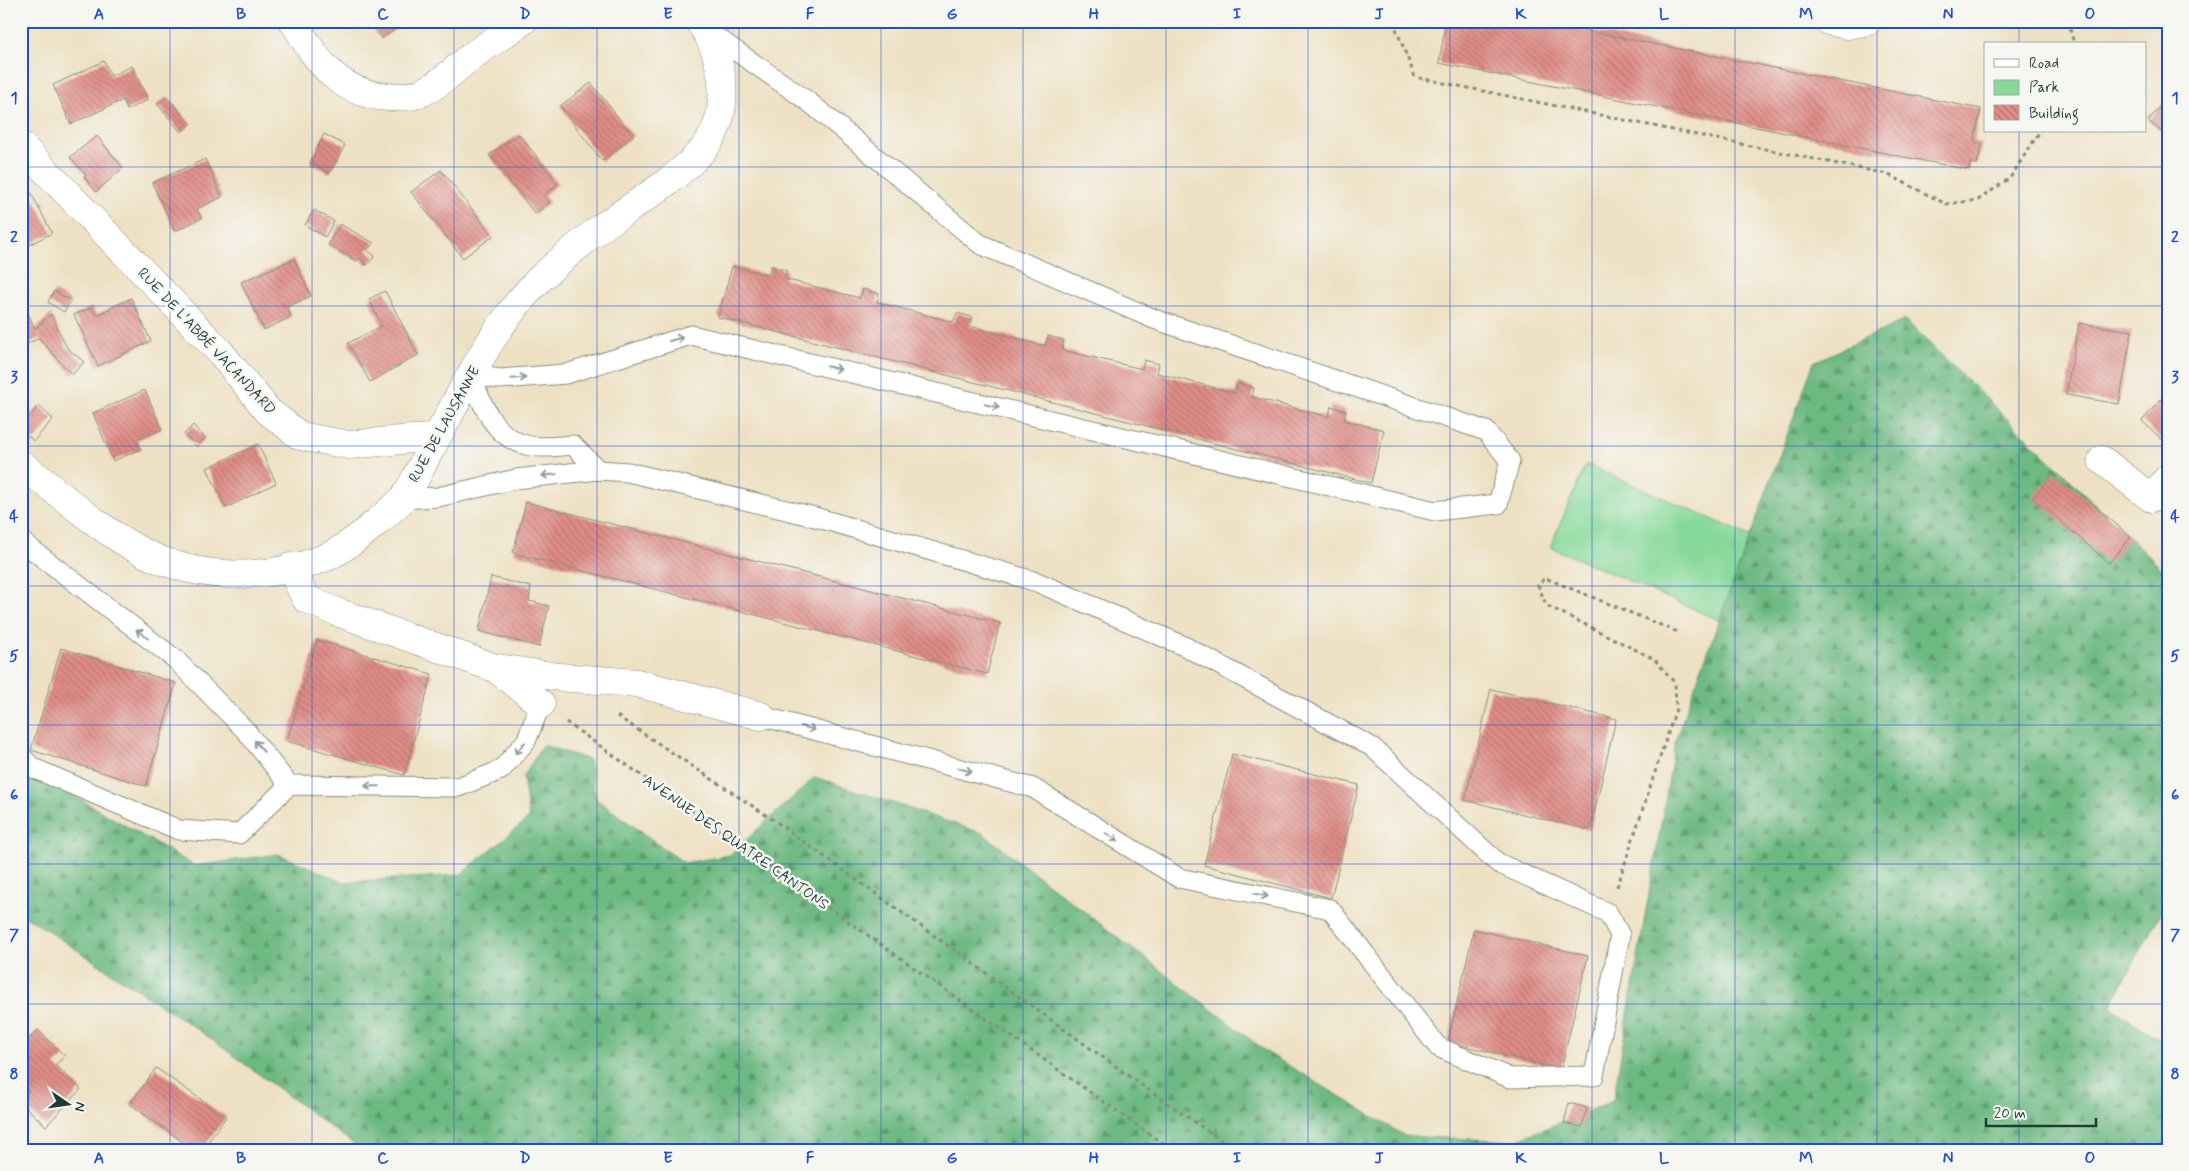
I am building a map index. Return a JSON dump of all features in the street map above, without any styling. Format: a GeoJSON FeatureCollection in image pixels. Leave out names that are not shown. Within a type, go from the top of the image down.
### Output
{"type":"FeatureCollection","features":[{"type":"Feature","properties":{"kind":"street"},"geometry":{"type":"LineString","coordinates":[[293,21],[330,73],[353,90],[377,96],[401,97],[422,93],[441,82],[469,59],[523,21]]}},
{"type":"Feature","properties":{"kind":"street"},"geometry":{"type":"LineString","coordinates":[[1829,21],[1848,25],[1868,21]]}},
{"type":"Feature","properties":{"kind":"street","name":"RUE DE LAUSANNE"},"geometry":{"type":"LineString","coordinates":[[21,464],[108,531],[135,548],[172,564],[198,571],[227,575],[263,574],[323,558],[344,546],[367,531],[402,499],[470,375],[509,316],[542,277],[601,228],[675,176],[700,155],[714,132],[722,106],[723,81],[718,54],[702,26]]}},
{"type":"Feature","properties":{"kind":"street","name":"RUE DE L'ABBÉ VACANDARD"},"geometry":{"type":"LineString","coordinates":[[21,145],[220,352],[268,411],[300,436],[349,445],[412,439],[436,439]]}},
{"type":"Feature","properties":{"kind":"street"},"geometry":{"type":"LineString","coordinates":[[2102,460],[2151,498],[2168,478]]}},
{"type":"Feature","properties":{"kind":"street"},"geometry":{"type":"LineString","coordinates":[[290,567],[306,599],[336,612],[496,668],[559,677],[637,683],[761,716]]}},
{"type":"Feature","properties":{"kind":"street"},"geometry":{"type":"LineString","coordinates":[[496,668],[541,704]]}},
{"type":"Feature","properties":{"kind":"lane"},"geometry":{"type":"LineString","coordinates":[[470,375],[500,379],[566,374],[691,335],[1435,511],[1498,504],[1510,462],[1486,431],[1154,319],[980,244],[809,102],[702,26]]}},
{"type":"Feature","properties":{"kind":"lane"},"geometry":{"type":"LineString","coordinates":[[470,375],[485,409],[504,436],[527,446],[573,445],[598,470]]}},
{"type":"Feature","properties":{"kind":"lane"},"geometry":{"type":"LineString","coordinates":[[402,499],[438,497],[516,479],[598,470],[628,472],[815,517],[1037,582],[1184,646],[1372,747],[1498,863],[1608,913],[1620,935],[1594,1076],[1510,1078],[1438,1047],[1330,909],[1179,878],[1033,788],[761,716]]}},
{"type":"Feature","properties":{"kind":"lane"},"geometry":{"type":"LineString","coordinates":[[21,541],[175,658],[246,731],[289,785]]}},
{"type":"Feature","properties":{"kind":"lane"},"geometry":{"type":"LineString","coordinates":[[21,756],[33,768],[178,830],[239,834],[289,785],[458,787],[501,770],[526,741],[541,704]]}},
{"type":"Feature","properties":{"kind":"path"},"geometry":{"type":"LineString","coordinates":[[1392,21],[1414,77],[1887,174],[1946,204],[1978,200],[2010,178],[2039,132]]}},
{"type":"Feature","properties":{"kind":"path"},"geometry":{"type":"LineString","coordinates":[[2068,21],[2073,42]]}},
{"type":"Feature","properties":{"kind":"path"},"geometry":{"type":"LineString","coordinates":[[1608,913],[1676,709],[1675,683],[1654,659],[1546,605],[1538,585],[1545,578],[1678,632]]}},
{"type":"Feature","properties":{"kind":"path","name":"AVENUE DES QUATRE CANTONS"},"geometry":{"type":"LineString","coordinates":[[541,704],[1172,1150]]}},
{"type":"Feature","properties":{"kind":"path"},"geometry":{"type":"LineString","coordinates":[[611,712],[775,821],[1117,1068],[1235,1150]]}},
{"type":"Feature","properties":{"kind":"green space"},"geometry":{"type":"Polygon","coordinates":[[[1905,320],[2168,575],[2168,900],[2110,1007],[2168,1045],[2168,1150],[362,1150],[200,1031],[21,913],[21,765],[195,866],[278,854],[343,882],[460,875],[529,818],[523,777],[543,745],[589,760],[596,799],[684,863],[730,855],[815,777],[982,833],[1268,1053],[1405,1136],[1514,1141],[1613,1101],[1676,738],[1814,362],[1905,320]]]}},
{"type":"Feature","properties":{"kind":"green space"},"geometry":{"type":"Polygon","coordinates":[[[1586,464],[1757,539],[1721,621],[1550,547],[1586,464]]]}},
{"type":"Feature","properties":{"kind":"building"},"geometry":{"type":"Polygon","coordinates":[[[369,21],[408,21],[381,39],[369,21]]]}},
{"type":"Feature","properties":{"kind":"building"},"geometry":{"type":"Polygon","coordinates":[[[1446,21],[1538,21],[1981,109],[1974,142],[1982,144],[1977,164],[1970,163],[1969,170],[1439,63],[1446,21]]]}},
{"type":"Feature","properties":{"kind":"building"},"geometry":{"type":"Polygon","coordinates":[[[104,61],[111,76],[132,66],[148,100],[127,110],[123,100],[71,124],[53,85],[104,61]]]}},
{"type":"Feature","properties":{"kind":"building"},"geometry":{"type":"Polygon","coordinates":[[[21,75],[29,82],[21,90],[21,75]]]}},
{"type":"Feature","properties":{"kind":"building"},"geometry":{"type":"Polygon","coordinates":[[[591,83],[633,136],[602,161],[560,106],[591,83]]]}},
{"type":"Feature","properties":{"kind":"building"},"geometry":{"type":"Polygon","coordinates":[[[167,97],[191,124],[181,132],[157,104],[167,97]]]}},
{"type":"Feature","properties":{"kind":"building"},"geometry":{"type":"Polygon","coordinates":[[[2168,97],[2168,137],[2148,121],[2168,97]]]}},
{"type":"Feature","properties":{"kind":"building"},"geometry":{"type":"Polygon","coordinates":[[[324,134],[345,145],[330,173],[310,163],[324,134]]]}},
{"type":"Feature","properties":{"kind":"building"},"geometry":{"type":"Polygon","coordinates":[[[519,134],[558,184],[544,195],[549,203],[535,214],[489,155],[519,134]]]}},
{"type":"Feature","properties":{"kind":"building"},"geometry":{"type":"Polygon","coordinates":[[[97,136],[123,168],[96,192],[84,177],[86,175],[70,157],[97,136]]]}},
{"type":"Feature","properties":{"kind":"building"},"geometry":{"type":"Polygon","coordinates":[[[205,159],[222,197],[197,209],[202,218],[175,231],[152,183],[205,159]]]}},
{"type":"Feature","properties":{"kind":"building"},"geometry":{"type":"Polygon","coordinates":[[[441,170],[493,236],[463,258],[411,192],[441,170]]]}},
{"type":"Feature","properties":{"kind":"building"},"geometry":{"type":"Polygon","coordinates":[[[30,191],[52,233],[21,249],[21,195],[30,191]]]}},
{"type":"Feature","properties":{"kind":"building"},"geometry":{"type":"Polygon","coordinates":[[[314,210],[334,221],[325,237],[305,225],[314,210]]]}},
{"type":"Feature","properties":{"kind":"building"},"geometry":{"type":"Polygon","coordinates":[[[340,224],[374,243],[367,250],[375,256],[367,265],[360,258],[357,261],[328,245],[340,224]]]}},
{"type":"Feature","properties":{"kind":"building"},"geometry":{"type":"Polygon","coordinates":[[[294,259],[311,296],[287,307],[291,317],[264,330],[241,282],[294,259]]]}},
{"type":"Feature","properties":{"kind":"building"},"geometry":{"type":"Polygon","coordinates":[[[732,266],[768,275],[771,266],[787,271],[784,279],[860,298],[863,289],[879,294],[877,302],[953,322],[957,313],[972,317],[970,326],[1045,346],[1048,336],[1064,340],[1062,350],[1142,369],[1144,360],[1159,364],[1157,373],[1235,393],[1238,383],[1254,388],[1252,397],[1329,417],[1331,406],[1346,411],[1344,420],[1384,430],[1371,483],[718,317],[732,266]]]}},
{"type":"Feature","properties":{"kind":"building"},"geometry":{"type":"Polygon","coordinates":[[[54,291],[71,301],[64,312],[48,302],[54,291]]]}},
{"type":"Feature","properties":{"kind":"building"},"geometry":{"type":"Polygon","coordinates":[[[385,291],[418,355],[370,382],[348,343],[382,326],[369,299],[385,291]]]}},
{"type":"Feature","properties":{"kind":"building"},"geometry":{"type":"Polygon","coordinates":[[[131,298],[151,341],[98,366],[74,315],[92,307],[96,315],[131,298]]]}},
{"type":"Feature","properties":{"kind":"building"},"geometry":{"type":"Polygon","coordinates":[[[23,301],[35,329],[51,314],[67,348],[84,362],[72,375],[39,338],[21,347],[23,301]]]}},
{"type":"Feature","properties":{"kind":"building"},"geometry":{"type":"Polygon","coordinates":[[[2079,323],[2132,331],[2119,404],[2066,395],[2079,323]]]}},
{"type":"Feature","properties":{"kind":"building"},"geometry":{"type":"Polygon","coordinates":[[[145,390],[162,429],[137,440],[141,449],[113,461],[93,413],[145,390]]]}},
{"type":"Feature","properties":{"kind":"building"},"geometry":{"type":"Polygon","coordinates":[[[2161,399],[2168,406],[2168,445],[2142,421],[2161,399]]]}},
{"type":"Feature","properties":{"kind":"building"},"geometry":{"type":"Polygon","coordinates":[[[39,406],[53,419],[34,441],[21,431],[21,425],[39,406]]]}},
{"type":"Feature","properties":{"kind":"building"},"geometry":{"type":"Polygon","coordinates":[[[193,425],[205,438],[197,447],[184,434],[193,425]]]}},
{"type":"Feature","properties":{"kind":"building"},"geometry":{"type":"Polygon","coordinates":[[[258,444],[276,483],[226,508],[207,468],[258,444]]]}},
{"type":"Feature","properties":{"kind":"building"},"geometry":{"type":"Polygon","coordinates":[[[2055,472],[2131,537],[2109,563],[2033,498],[2055,472]]]}},
{"type":"Feature","properties":{"kind":"building"},"geometry":{"type":"Polygon","coordinates":[[[526,502],[1000,623],[987,674],[513,553],[526,502]]]}},
{"type":"Feature","properties":{"kind":"building"},"geometry":{"type":"Polygon","coordinates":[[[491,577],[531,587],[529,601],[549,606],[539,647],[479,631],[491,577]]]}},
{"type":"Feature","properties":{"kind":"building"},"geometry":{"type":"Polygon","coordinates":[[[317,640],[432,674],[404,775],[287,741],[317,640]]]}},
{"type":"Feature","properties":{"kind":"building"},"geometry":{"type":"Polygon","coordinates":[[[61,648],[176,683],[146,786],[31,750],[61,648]]]}},
{"type":"Feature","properties":{"kind":"building"},"geometry":{"type":"Polygon","coordinates":[[[1491,689],[1616,719],[1589,830],[1465,800],[1491,689]]]}},
{"type":"Feature","properties":{"kind":"building"},"geometry":{"type":"Polygon","coordinates":[[[1232,754],[1359,785],[1331,898],[1204,865],[1232,754]]]}},
{"type":"Feature","properties":{"kind":"building"},"geometry":{"type":"Polygon","coordinates":[[[1474,929],[1588,956],[1561,1069],[1448,1042],[1474,929]]]}},
{"type":"Feature","properties":{"kind":"building"},"geometry":{"type":"Polygon","coordinates":[[[38,1030],[65,1056],[55,1065],[81,1089],[46,1126],[21,1103],[21,1099],[29,1091],[21,1083],[21,1046],[38,1030]]]}},
{"type":"Feature","properties":{"kind":"building"},"geometry":{"type":"Polygon","coordinates":[[[156,1068],[226,1117],[202,1150],[194,1150],[130,1104],[156,1068]]]}},
{"type":"Feature","properties":{"kind":"building"},"geometry":{"type":"Polygon","coordinates":[[[1569,1103],[1587,1108],[1582,1127],[1564,1123],[1569,1103]]]}}]}
